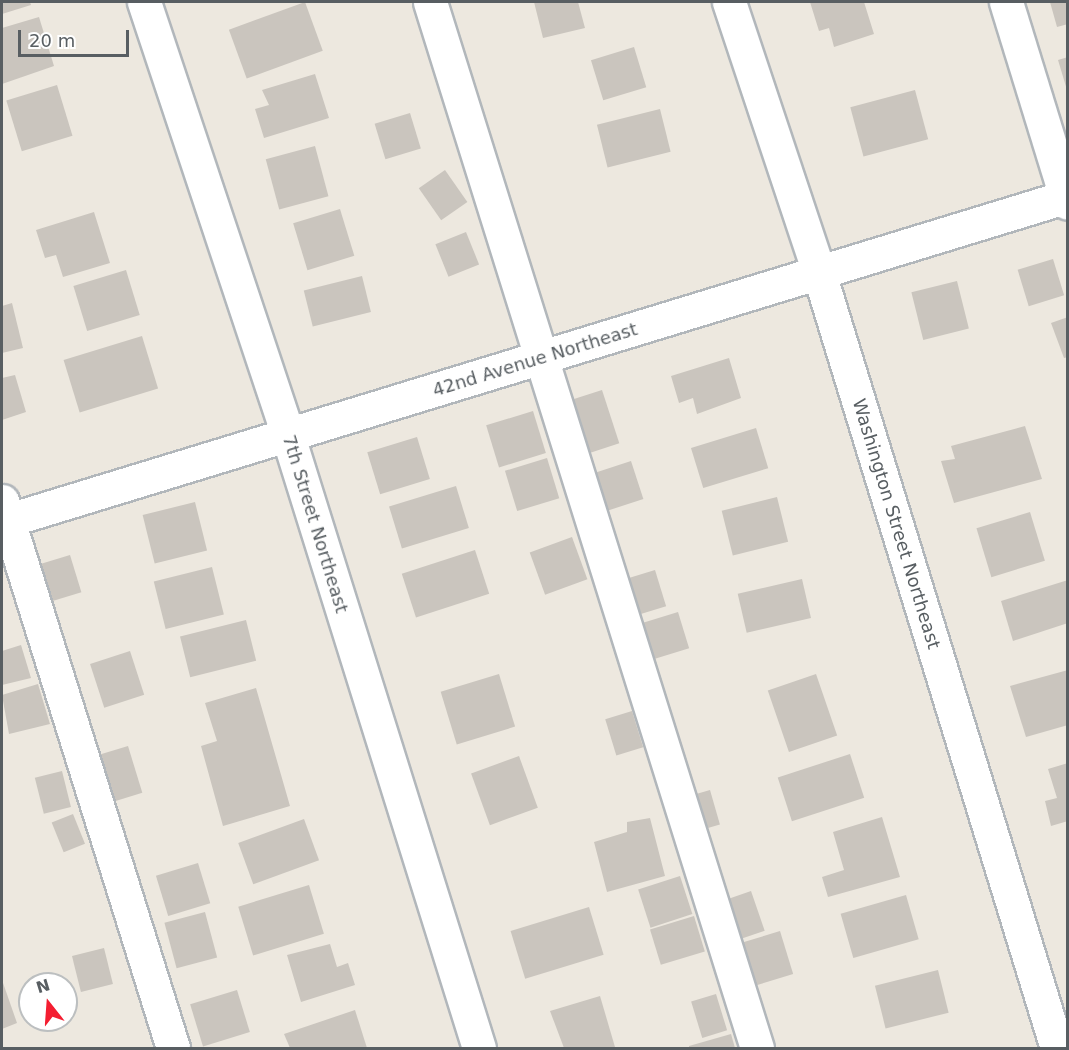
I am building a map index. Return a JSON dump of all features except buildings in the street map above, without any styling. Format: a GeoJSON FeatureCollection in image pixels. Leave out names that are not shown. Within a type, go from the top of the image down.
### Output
{"type":"FeatureCollection","features":[{"type":"Feature","properties":{"kind":"street","name":"7th Street Northeast"},"geometry":{"type":"LineString","coordinates":[[144,2],[288,436],[479,1048]]}},
{"type":"Feature","properties":{"kind":"street"},"geometry":{"type":"LineString","coordinates":[[430,2],[757,1048]]}},
{"type":"Feature","properties":{"kind":"street","name":"Washington Street Northeast"},"geometry":{"type":"LineString","coordinates":[[729,2],[819,273],[1057,1048]]}},
{"type":"Feature","properties":{"kind":"street"},"geometry":{"type":"LineString","coordinates":[[1006,2],[1067,198]]}},
{"type":"Feature","properties":{"kind":"street","name":"42nd Avenue Northeast"},"geometry":{"type":"LineString","coordinates":[[4,514],[288,436],[1067,198]]}},
{"type":"Feature","properties":{"kind":"street"},"geometry":{"type":"LineString","coordinates":[[4,514],[173,1048]]}}]}
